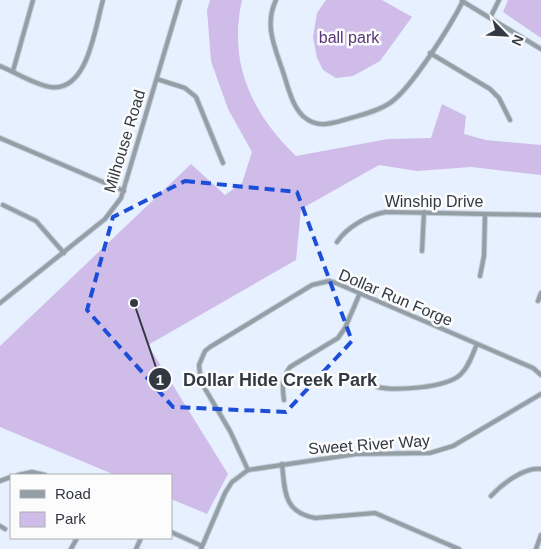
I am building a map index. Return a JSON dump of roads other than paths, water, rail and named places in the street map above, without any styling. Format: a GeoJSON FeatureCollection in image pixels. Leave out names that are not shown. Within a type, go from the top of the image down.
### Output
{"type":"FeatureCollection","features":[{"type":"Feature","properties":{"kind":"street"},"geometry":{"type":"LineString","coordinates":[[13,71],[34,0]]}},
{"type":"Feature","properties":{"kind":"street"},"geometry":{"type":"LineString","coordinates":[[0,66],[44,85],[54,87],[70,83],[82,70],[103,0]]}},
{"type":"Feature","properties":{"kind":"street","name":"Milhouse Road"},"geometry":{"type":"LineString","coordinates":[[0,303],[105,219],[124,192],[180,0]]}},
{"type":"Feature","properties":{"kind":"street"},"geometry":{"type":"LineString","coordinates":[[276,0],[270,21],[273,43],[297,108],[304,117],[313,122],[328,124],[377,110],[400,95],[452,24],[462,0],[491,16],[541,49]]}},
{"type":"Feature","properties":{"kind":"street"},"geometry":{"type":"LineString","coordinates":[[491,16],[498,0]]}},
{"type":"Feature","properties":{"kind":"street"},"geometry":{"type":"LineString","coordinates":[[430,53],[492,90],[510,120]]}},
{"type":"Feature","properties":{"kind":"street"},"geometry":{"type":"LineString","coordinates":[[157,79],[185,88],[196,97],[223,163]]}},
{"type":"Feature","properties":{"kind":"street"},"geometry":{"type":"LineString","coordinates":[[0,138],[124,192]]}},
{"type":"Feature","properties":{"kind":"street"},"geometry":{"type":"LineString","coordinates":[[2,205],[36,221],[64,253]]}},
{"type":"Feature","properties":{"kind":"street","name":"Winship Drive"},"geometry":{"type":"LineString","coordinates":[[337,242],[343,232],[376,214],[390,211],[541,215]]}},
{"type":"Feature","properties":{"kind":"street"},"geometry":{"type":"LineString","coordinates":[[422,251],[424,212]]}},
{"type":"Feature","properties":{"kind":"street"},"geometry":{"type":"LineString","coordinates":[[480,276],[484,256],[485,214]]}},
{"type":"Feature","properties":{"kind":"street","name":"Dollar Run Forge"},"geometry":{"type":"LineString","coordinates":[[248,470],[230,431],[201,382],[199,365],[205,351],[312,285],[329,282],[360,293],[532,368],[541,375]]}},
{"type":"Feature","properties":{"kind":"street"},"geometry":{"type":"LineString","coordinates":[[284,400],[282,387],[285,373],[290,367],[338,338],[345,328],[360,293]]}},
{"type":"Feature","properties":{"kind":"street"},"geometry":{"type":"LineString","coordinates":[[538,301],[541,293]]}},
{"type":"Feature","properties":{"kind":"street"},"geometry":{"type":"LineString","coordinates":[[0,294],[4,300]]}},
{"type":"Feature","properties":{"kind":"street"},"geometry":{"type":"LineString","coordinates":[[377,387],[391,390],[450,382],[467,367],[477,344]]}},
{"type":"Feature","properties":{"kind":"street","name":"Sweet River Way"},"geometry":{"type":"LineString","coordinates":[[248,470],[356,454],[415,455],[436,452],[453,446],[541,394]]}},
{"type":"Feature","properties":{"kind":"street"},"geometry":{"type":"LineString","coordinates":[[282,464],[287,500],[297,512],[315,518],[375,513],[459,549]]}},
{"type":"Feature","properties":{"kind":"street"},"geometry":{"type":"LineString","coordinates":[[491,496],[497,489],[526,471],[541,468]]}},
{"type":"Feature","properties":{"kind":"street"},"geometry":{"type":"LineString","coordinates":[[172,533],[201,548],[228,488],[232,482],[248,470]]}},
{"type":"Feature","properties":{"kind":"street"},"geometry":{"type":"LineString","coordinates":[[23,474],[32,472],[41,474]]}},
{"type":"Feature","properties":{"kind":"street"},"geometry":{"type":"LineString","coordinates":[[0,481],[10,477]]}},
{"type":"Feature","properties":{"kind":"street"},"geometry":{"type":"LineString","coordinates":[[0,526],[5,529]]}},
{"type":"Feature","properties":{"kind":"street"},"geometry":{"type":"LineString","coordinates":[[536,549],[541,535]]}},
{"type":"Feature","properties":{"kind":"place","name":"Dollar Hide Creek Park"},"geometry":{"type":"Point","coordinates":[134,303]}},
{"type":"Feature","properties":{"kind":"park label","name":"ball park"},"geometry":{"type":"Point","coordinates":[349,37]}}]}
